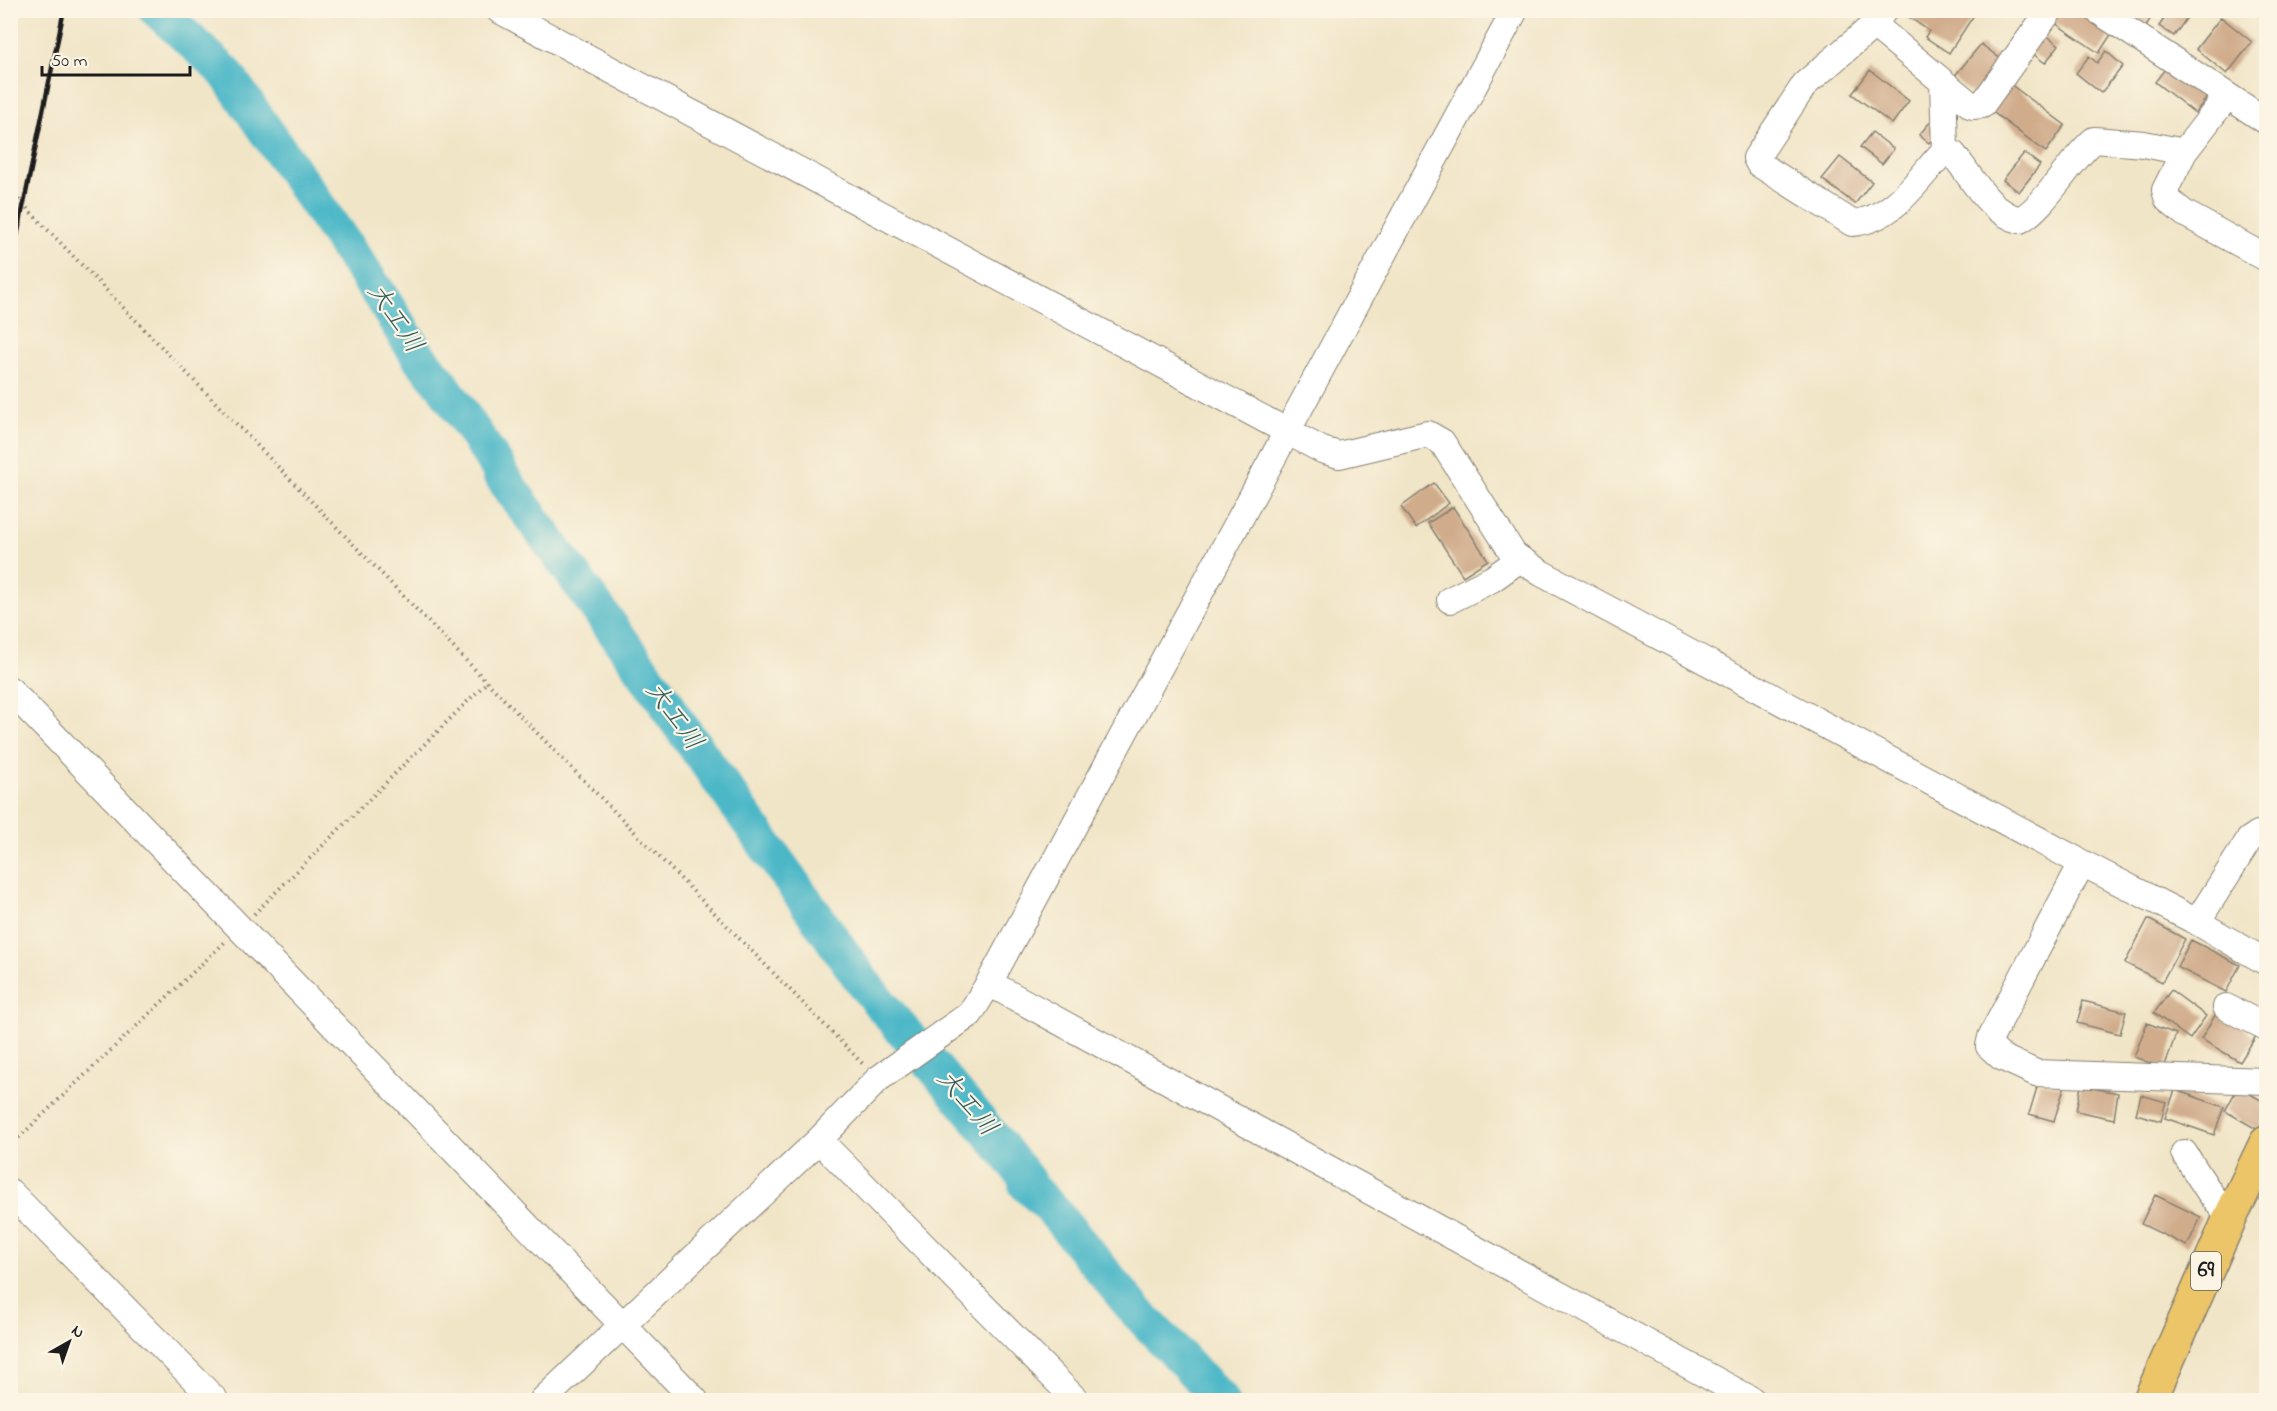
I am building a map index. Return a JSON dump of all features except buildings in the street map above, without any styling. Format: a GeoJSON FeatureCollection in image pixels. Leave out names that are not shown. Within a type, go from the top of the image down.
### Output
{"type":"FeatureCollection","features":[{"type":"Feature","properties":{"kind":"main road","name":"69"},"geometry":{"type":"LineString","coordinates":[[2150,1401],[2230,1218],[2266,1143]]}},
{"type":"Feature","properties":{"kind":"street"},"geometry":{"type":"LineString","coordinates":[[499,10],[1322,450],[1339,455],[1428,434],[1442,442],[1514,555],[1520,559],[2082,863],[2197,922],[2266,962]]}},
{"type":"Feature","properties":{"kind":"street"},"geometry":{"type":"LineString","coordinates":[[543,1401],[819,1140],[878,1079],[970,1014],[1289,431],[1515,10]]}},
{"type":"Feature","properties":{"kind":"street"},"geometry":{"type":"LineString","coordinates":[[1943,82],[1945,150],[1904,199],[1868,222],[1852,223],[1759,164],[1756,158],[1805,84],[1879,18],[1943,82],[1972,106],[1982,105],[2050,10]]}},
{"type":"Feature","properties":{"kind":"street"},"geometry":{"type":"LineString","coordinates":[[2097,10],[2266,121]]}},
{"type":"Feature","properties":{"kind":"street"},"geometry":{"type":"LineString","coordinates":[[2227,96],[2184,152],[2165,190],[2168,200],[2184,213],[2266,258]]}},
{"type":"Feature","properties":{"kind":"street"},"geometry":{"type":"LineString","coordinates":[[1945,150],[1953,154],[1997,210],[2008,218],[2020,220],[2030,215],[2078,155],[2094,140],[2144,144],[2184,152]]}},
{"type":"Feature","properties":{"kind":"street"},"geometry":{"type":"LineString","coordinates":[[1450,600],[1492,579],[1520,559]]}},
{"type":"Feature","properties":{"kind":"street"},"geometry":{"type":"LineString","coordinates":[[10,690],[695,1401]]}},
{"type":"Feature","properties":{"kind":"street"},"geometry":{"type":"LineString","coordinates":[[2197,922],[2249,840],[2258,834],[2266,834]]}},
{"type":"Feature","properties":{"kind":"street"},"geometry":{"type":"LineString","coordinates":[[2082,863],[1990,1037],[1989,1046],[2001,1057],[2036,1073],[2266,1081]]}},
{"type":"Feature","properties":{"kind":"street"},"geometry":{"type":"LineString","coordinates":[[989,983],[1752,1401]]}},
{"type":"Feature","properties":{"kind":"street"},"geometry":{"type":"LineString","coordinates":[[2226,1007],[2266,1027]]}},
{"type":"Feature","properties":{"kind":"street"},"geometry":{"type":"LineString","coordinates":[[819,1140],[1076,1401]]}},
{"type":"Feature","properties":{"kind":"street"},"geometry":{"type":"LineString","coordinates":[[2184,1153],[2210,1193],[2230,1218]]}},
{"type":"Feature","properties":{"kind":"street"},"geometry":{"type":"LineString","coordinates":[[10,1192],[215,1401]]}},
{"type":"Feature","properties":{"kind":"path"},"geometry":{"type":"LineString","coordinates":[[10,191],[487,682],[878,1079]]}},
{"type":"Feature","properties":{"kind":"path"},"geometry":{"type":"LineString","coordinates":[[10,1146],[239,929],[487,682]]}},
{"type":"Feature","properties":{"kind":"waterway","name":"大工川"},"geometry":{"type":"LineString","coordinates":[[157,10],[225,72],[377,291],[419,357],[442,384],[499,469],[500,474],[668,705],[669,710],[868,989],[1007,1154],[1027,1180],[1026,1184],[1050,1207],[1135,1310],[1221,1400]]}},
{"type":"Feature","properties":{"kind":"railway"},"geometry":{"type":"LineString","coordinates":[[10,270],[64,10]]}}]}
